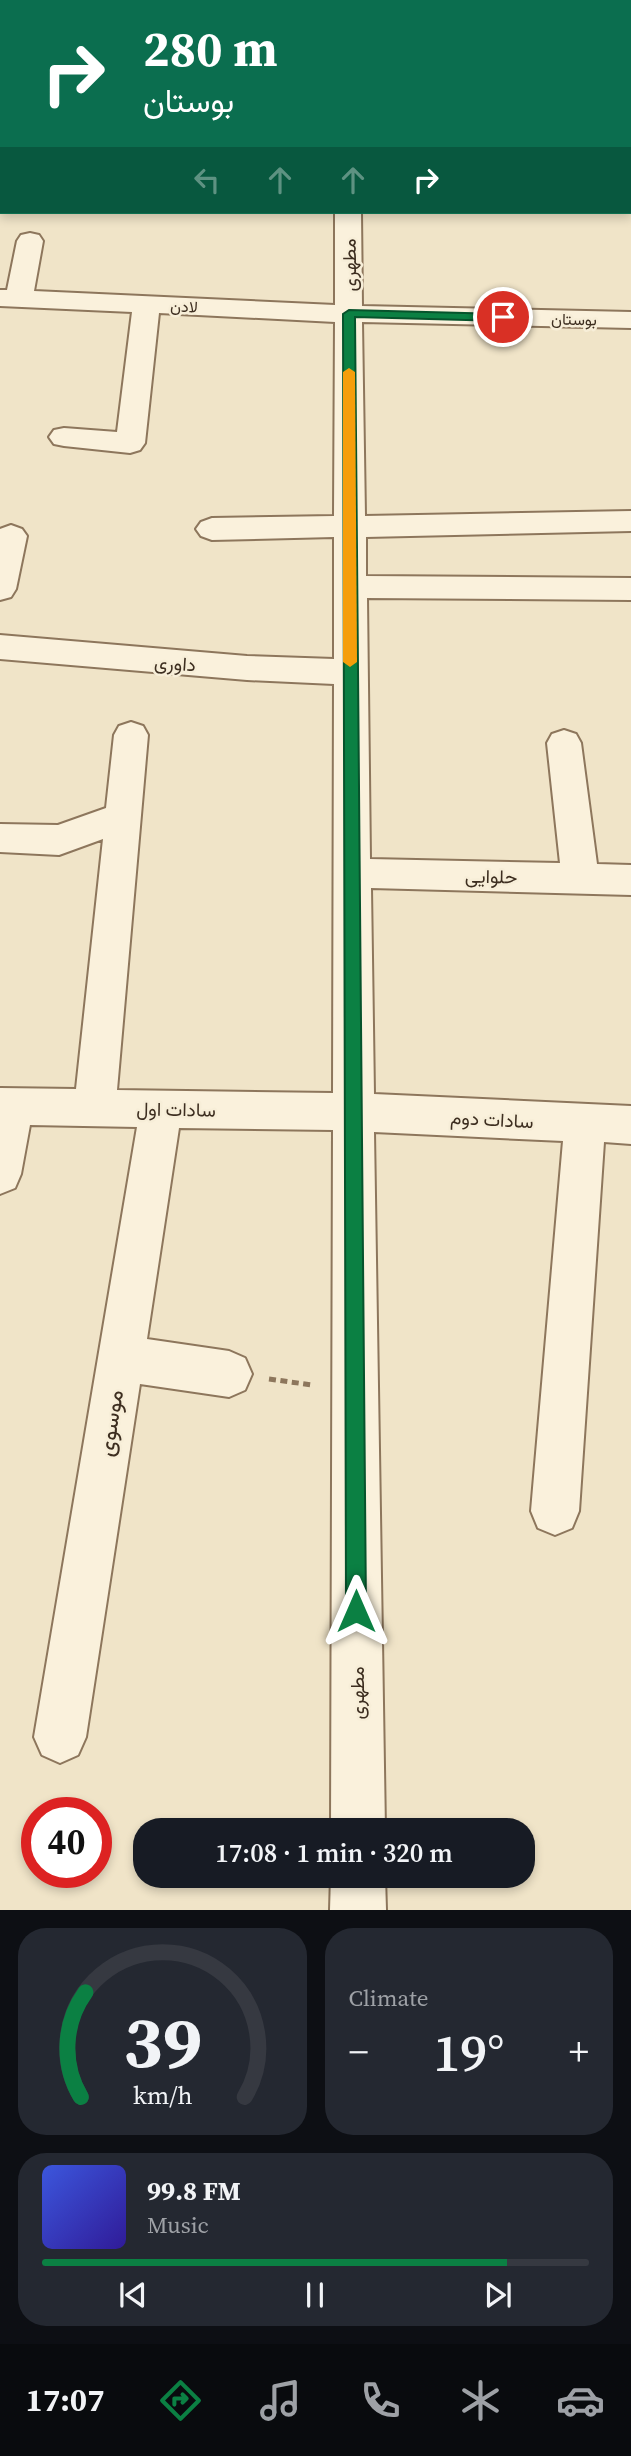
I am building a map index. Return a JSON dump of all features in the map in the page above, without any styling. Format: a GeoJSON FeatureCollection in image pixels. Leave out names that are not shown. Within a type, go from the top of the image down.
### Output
{"type":"FeatureCollection","features":[{"type":"Feature","properties":{"kind":"street","name":"مطهری"},"geometry":{"type":"LineString","coordinates":[[348,214],[358,1818]]}},
{"type":"Feature","properties":{"kind":"street","name":"لادن"},"geometry":{"type":"LineString","coordinates":[[30,241],[10,299],[349,314]]}},
{"type":"Feature","properties":{"kind":"street"},"geometry":{"type":"LineString","coordinates":[[64,437],[130,443],[146,305]]}},
{"type":"Feature","properties":{"kind":"street","name":"بوستان"},"geometry":{"type":"LineString","coordinates":[[349,314],[631,320]]}},
{"type":"Feature","properties":{"kind":"street"},"geometry":{"type":"LineString","coordinates":[[212,529],[631,521]]}},
{"type":"Feature","properties":{"kind":"street"},"geometry":{"type":"LineString","coordinates":[[0,589],[11,536]]}},
{"type":"Feature","properties":{"kind":"street"},"geometry":{"type":"LineString","coordinates":[[350,587],[631,589]]}},
{"type":"Feature","properties":{"kind":"street","name":"داوری"},"geometry":{"type":"LineString","coordinates":[[0,646],[247,668],[350,672]]}},
{"type":"Feature","properties":{"kind":"street"},"geometry":{"type":"LineString","coordinates":[[95,1108],[131,735]]}},
{"type":"Feature","properties":{"kind":"street"},"geometry":{"type":"LineString","coordinates":[[564,743],[580,878]]}},
{"type":"Feature","properties":{"kind":"street"},"geometry":{"type":"LineString","coordinates":[[0,838],[59,840],[123,816]]}},
{"type":"Feature","properties":{"kind":"street","name":"حلوایی"},"geometry":{"type":"LineString","coordinates":[[351,873],[631,880]]}},
{"type":"Feature","properties":{"kind":"street"},"geometry":{"type":"LineString","coordinates":[[0,1174],[6,1106]]}},
{"type":"Feature","properties":{"kind":"street","name":"سادات اول"},"geometry":{"type":"LineString","coordinates":[[6,1106],[352,1112]]}},
{"type":"Feature","properties":{"kind":"street","name":"موسوی"},"geometry":{"type":"LineString","coordinates":[[60,1737],[160,1109]]}},
{"type":"Feature","properties":{"kind":"street","name":"سادات دوم"},"geometry":{"type":"LineString","coordinates":[[352,1112],[631,1125]]}},
{"type":"Feature","properties":{"kind":"street"},"geometry":{"type":"LineString","coordinates":[[555,1511],[585,1123]]}},
{"type":"Feature","properties":{"kind":"street"},"geometry":{"type":"LineString","coordinates":[[120,1358],[229,1374]]}},
{"type":"Feature","properties":{"kind":"street"},"geometry":{"type":"LineString","coordinates":[[358,1888],[358,1910]]}},
{"type":"Feature","properties":{"kind":"path"},"geometry":{"type":"LineString","coordinates":[[229,1374],[355,1391]]}},
{"type":"Feature","properties":{"kind":"slow traffic"},"geometry":{"type":"LineString","coordinates":[[349,372],[350,662]]}},
{"type":"Feature","properties":{"kind":"route"},"geometry":{"type":"LineString","coordinates":[[356,1611],[349,314],[503,317]]}}]}
